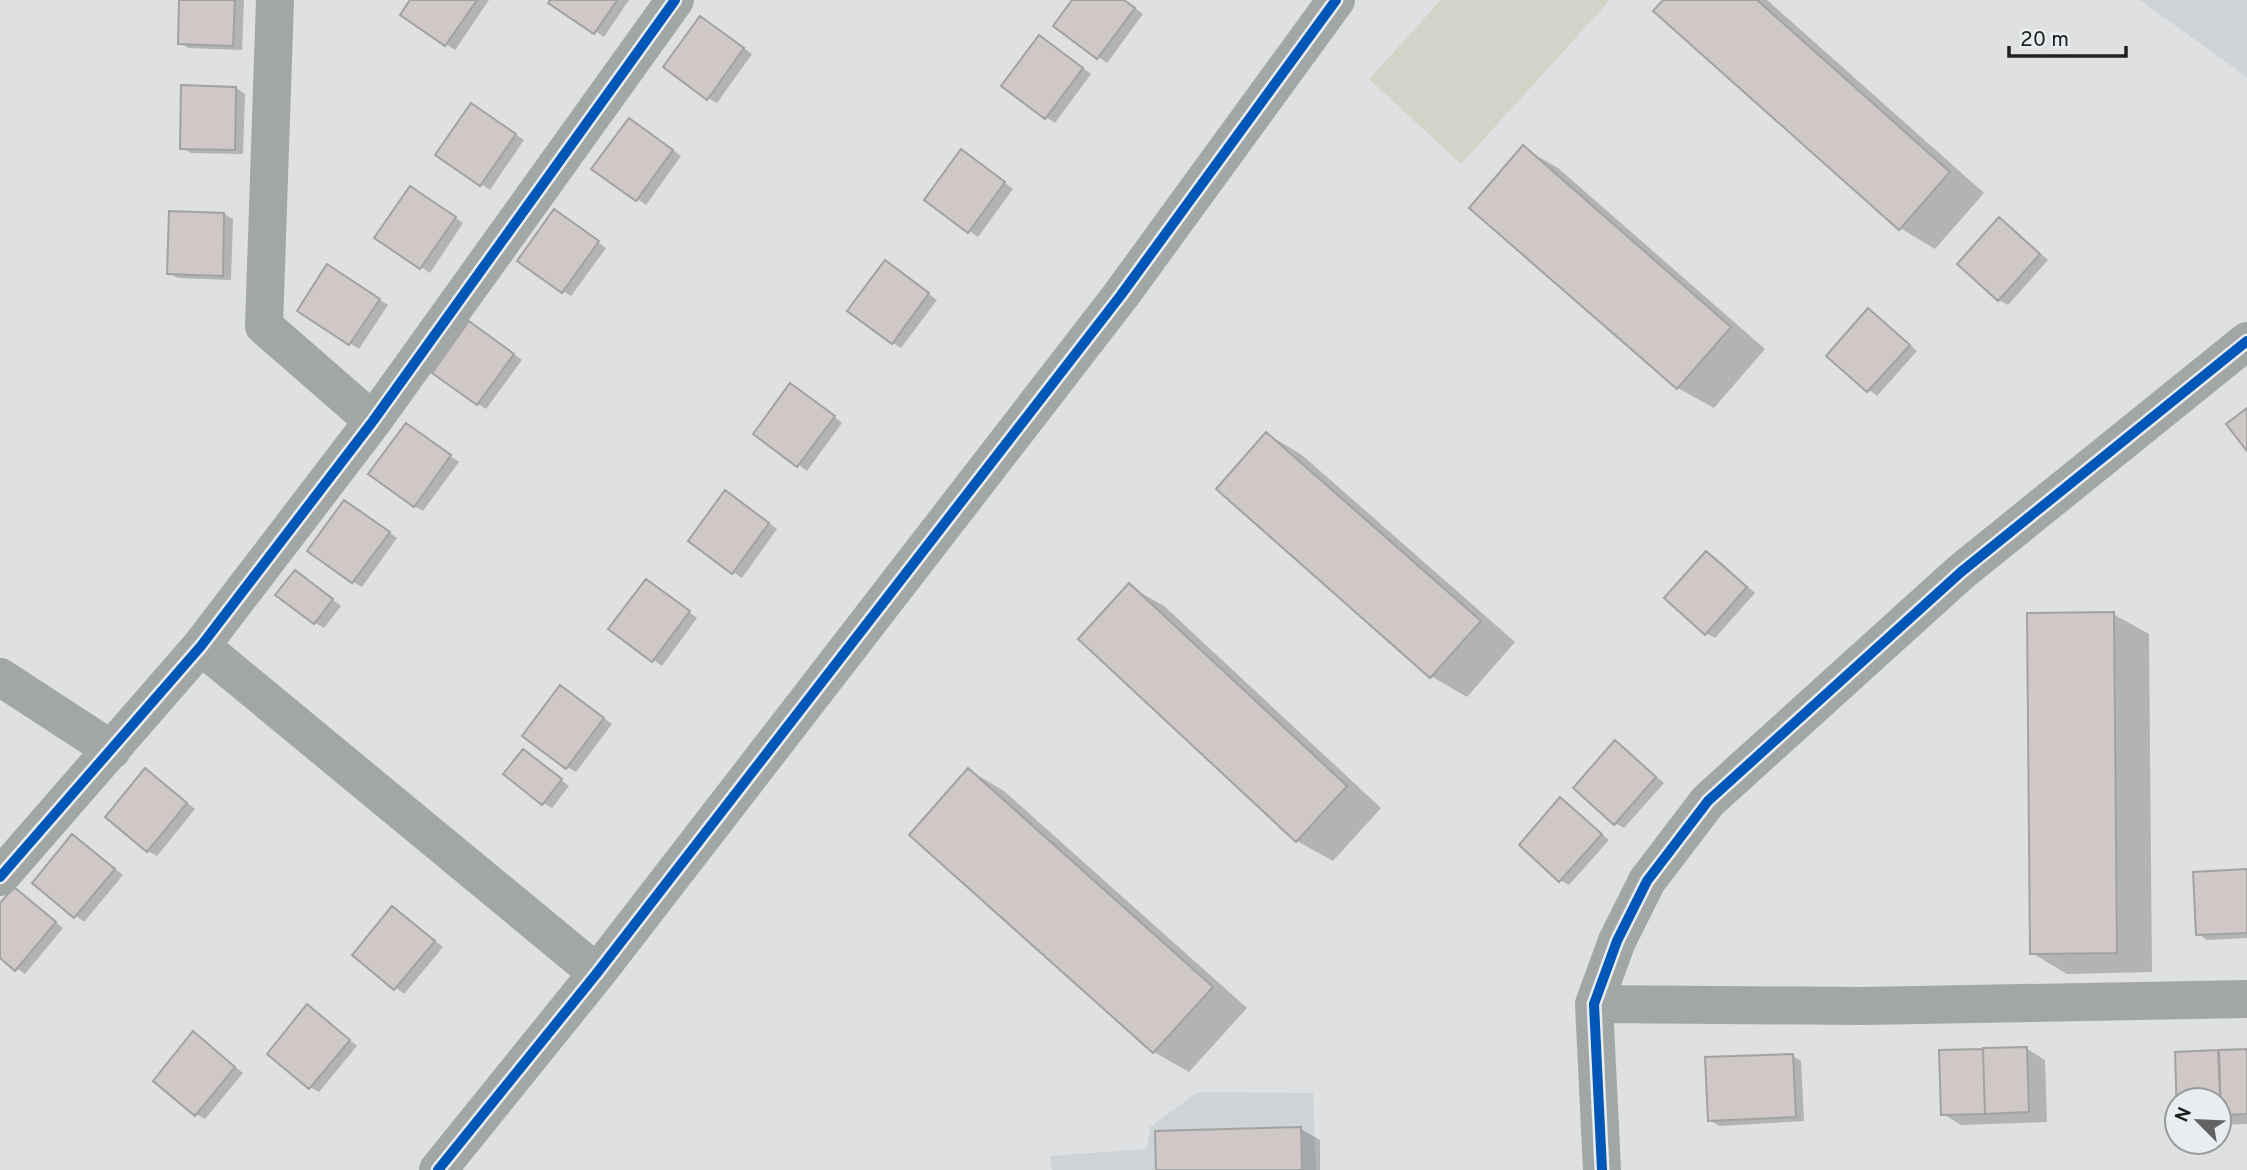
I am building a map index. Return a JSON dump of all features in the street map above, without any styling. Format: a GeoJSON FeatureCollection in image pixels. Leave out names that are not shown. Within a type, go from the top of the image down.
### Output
{"type":"FeatureCollection","features":[{"type":"Feature","properties":{"kind":"street"},"geometry":{"type":"LineString","coordinates":[[275,0],[264,326],[373,421]]}},
{"type":"Feature","properties":{"kind":"street"},"geometry":{"type":"LineString","coordinates":[[0,877],[201,646],[373,421],[675,0]]}},
{"type":"Feature","properties":{"kind":"street"},"geometry":{"type":"LineString","coordinates":[[438,1170],[597,974],[1121,295],[1336,0]]}},
{"type":"Feature","properties":{"kind":"street"},"geometry":{"type":"LineString","coordinates":[[1602,1170],[1594,1003],[1617,941],[1647,881],[1708,801],[1961,572],[2247,341]]}},
{"type":"Feature","properties":{"kind":"street"},"geometry":{"type":"LineString","coordinates":[[201,646],[597,974]]}},
{"type":"Feature","properties":{"kind":"street"},"geometry":{"type":"LineString","coordinates":[[0,677],[112,750]]}},
{"type":"Feature","properties":{"kind":"street"},"geometry":{"type":"LineString","coordinates":[[1594,1003],[1862,1006],[2247,999]]}},
{"type":"Feature","properties":{"kind":"shaded area"},"geometry":{"type":"Polygon","coordinates":[[[1441,0],[1610,0],[1461,164],[1369,79],[1441,0]]]}},
{"type":"Feature","properties":{"kind":"shaded area"},"geometry":{"type":"Polygon","coordinates":[[[2140,0],[2247,0],[2247,77],[2140,0]]]}},
{"type":"Feature","properties":{"kind":"shaded area"},"geometry":{"type":"Polygon","coordinates":[[[1198,1092],[1313,1093],[1316,1170],[1052,1170],[1050,1156],[1147,1149],[1150,1127],[1198,1092]]]}},
{"type":"Feature","properties":{"kind":"building"},"geometry":{"type":"Polygon","coordinates":[[[179,0],[235,0],[233,46],[178,44],[179,0]]]}},
{"type":"Feature","properties":{"kind":"building"},"geometry":{"type":"Polygon","coordinates":[[[410,0],[477,0],[445,46],[400,15],[410,0]]]}},
{"type":"Feature","properties":{"kind":"building"},"geometry":{"type":"Polygon","coordinates":[[[550,0],[617,0],[594,34],[548,3],[550,0]]]}},
{"type":"Feature","properties":{"kind":"building"},"geometry":{"type":"Polygon","coordinates":[[[1072,0],[1124,0],[1135,8],[1097,59],[1053,26],[1072,0]]]}},
{"type":"Feature","properties":{"kind":"building"},"geometry":{"type":"Polygon","coordinates":[[[1663,0],[1757,0],[1950,172],[1899,230],[1653,11],[1663,0]]]}},
{"type":"Feature","properties":{"kind":"building"},"geometry":{"type":"Polygon","coordinates":[[[700,16],[744,48],[707,100],[663,67],[700,16]]]}},
{"type":"Feature","properties":{"kind":"building"},"geometry":{"type":"Polygon","coordinates":[[[1039,35],[1083,68],[1045,119],[1001,86],[1039,35]]]}},
{"type":"Feature","properties":{"kind":"building"},"geometry":{"type":"Polygon","coordinates":[[[181,85],[236,87],[235,150],[180,149],[181,85]]]}},
{"type":"Feature","properties":{"kind":"building"},"geometry":{"type":"Polygon","coordinates":[[[471,103],[516,134],[480,186],[435,155],[471,103]]]}},
{"type":"Feature","properties":{"kind":"building"},"geometry":{"type":"Polygon","coordinates":[[[629,118],[673,150],[636,201],[591,169],[629,118]]]}},
{"type":"Feature","properties":{"kind":"building"},"geometry":{"type":"Polygon","coordinates":[[[1523,145],[1731,327],[1677,389],[1469,208],[1523,145]]]}},
{"type":"Feature","properties":{"kind":"building"},"geometry":{"type":"Polygon","coordinates":[[[961,149],[1005,182],[968,233],[924,200],[961,149]]]}},
{"type":"Feature","properties":{"kind":"building"},"geometry":{"type":"Polygon","coordinates":[[[410,186],[456,217],[420,269],[374,238],[410,186]]]}},
{"type":"Feature","properties":{"kind":"building"},"geometry":{"type":"Polygon","coordinates":[[[554,209],[599,241],[562,293],[517,261],[554,209]]]}},
{"type":"Feature","properties":{"kind":"building"},"geometry":{"type":"Polygon","coordinates":[[[169,211],[224,213],[223,276],[167,274],[169,211]]]}},
{"type":"Feature","properties":{"kind":"building"},"geometry":{"type":"Polygon","coordinates":[[[1999,217],[2040,254],[1998,301],[1957,264],[1999,217]]]}},
{"type":"Feature","properties":{"kind":"building"},"geometry":{"type":"Polygon","coordinates":[[[885,260],[929,293],[892,344],[847,311],[885,260]]]}},
{"type":"Feature","properties":{"kind":"building"},"geometry":{"type":"Polygon","coordinates":[[[327,264],[380,299],[349,345],[297,311],[327,264]]]}},
{"type":"Feature","properties":{"kind":"building"},"geometry":{"type":"Polygon","coordinates":[[[1868,308],[1910,345],[1867,392],[1826,356],[1868,308]]]}},
{"type":"Feature","properties":{"kind":"building"},"geometry":{"type":"Polygon","coordinates":[[[469,321],[514,354],[477,405],[432,373],[469,321]]]}},
{"type":"Feature","properties":{"kind":"building"},"geometry":{"type":"Polygon","coordinates":[[[790,383],[835,416],[797,467],[753,434],[790,383]]]}},
{"type":"Feature","properties":{"kind":"building"},"geometry":{"type":"Polygon","coordinates":[[[2247,408],[2247,451],[2226,424],[2247,408]]]}},
{"type":"Feature","properties":{"kind":"building"},"geometry":{"type":"Polygon","coordinates":[[[406,423],[451,455],[414,507],[368,474],[406,423]]]}},
{"type":"Feature","properties":{"kind":"building"},"geometry":{"type":"Polygon","coordinates":[[[1266,432],[1481,621],[1430,678],[1216,489],[1266,432]]]}},
{"type":"Feature","properties":{"kind":"building"},"geometry":{"type":"Polygon","coordinates":[[[725,490],[769,523],[732,574],[688,541],[725,490]]]}},
{"type":"Feature","properties":{"kind":"building"},"geometry":{"type":"Polygon","coordinates":[[[344,500],[390,532],[352,583],[307,551],[344,500]]]}},
{"type":"Feature","properties":{"kind":"building"},"geometry":{"type":"Polygon","coordinates":[[[1706,551],[1747,587],[1705,635],[1664,598],[1706,551]]]}},
{"type":"Feature","properties":{"kind":"building"},"geometry":{"type":"Polygon","coordinates":[[[295,570],[333,599],[314,624],[275,595],[295,570]]]}},
{"type":"Feature","properties":{"kind":"building"},"geometry":{"type":"Polygon","coordinates":[[[646,579],[690,611],[652,662],[608,629],[646,579]]]}},
{"type":"Feature","properties":{"kind":"building"},"geometry":{"type":"Polygon","coordinates":[[[1129,583],[1347,786],[1296,842],[1078,639],[1129,583]]]}},
{"type":"Feature","properties":{"kind":"building"},"geometry":{"type":"Polygon","coordinates":[[[2114,612],[2117,953],[2030,954],[2027,613],[2114,612]]]}},
{"type":"Feature","properties":{"kind":"building"},"geometry":{"type":"Polygon","coordinates":[[[560,685],[604,718],[566,769],[522,736],[560,685]]]}},
{"type":"Feature","properties":{"kind":"building"},"geometry":{"type":"Polygon","coordinates":[[[1615,740],[1656,777],[1614,825],[1573,788],[1615,740]]]}},
{"type":"Feature","properties":{"kind":"building"},"geometry":{"type":"Polygon","coordinates":[[[523,749],[562,779],[542,805],[503,774],[523,749]]]}},
{"type":"Feature","properties":{"kind":"building"},"geometry":{"type":"Polygon","coordinates":[[[145,768],[187,803],[147,852],[105,817],[145,768]]]}},
{"type":"Feature","properties":{"kind":"building"},"geometry":{"type":"Polygon","coordinates":[[[968,768],[1213,987],[1153,1053],[909,835],[968,768]]]}},
{"type":"Feature","properties":{"kind":"building"},"geometry":{"type":"Polygon","coordinates":[[[1560,797],[1602,834],[1559,882],[1519,845],[1560,797]]]}},
{"type":"Feature","properties":{"kind":"building"},"geometry":{"type":"Polygon","coordinates":[[[72,834],[115,869],[74,918],[32,883],[72,834]]]}},
{"type":"Feature","properties":{"kind":"building"},"geometry":{"type":"Polygon","coordinates":[[[2247,869],[2247,933],[2196,935],[2193,872],[2247,869]]]}},
{"type":"Feature","properties":{"kind":"building"},"geometry":{"type":"Polygon","coordinates":[[[14,887],[56,922],[15,971],[0,958],[0,903],[14,887]]]}},
{"type":"Feature","properties":{"kind":"building"},"geometry":{"type":"Polygon","coordinates":[[[392,906],[435,941],[394,990],[352,955],[392,906]]]}},
{"type":"Feature","properties":{"kind":"building"},"geometry":{"type":"Polygon","coordinates":[[[307,1004],[350,1040],[309,1089],[267,1054],[307,1004]]]}},
{"type":"Feature","properties":{"kind":"building"},"geometry":{"type":"Polygon","coordinates":[[[193,1031],[235,1067],[195,1116],[153,1081],[193,1031]]]}},
{"type":"Feature","properties":{"kind":"building"},"geometry":{"type":"Polygon","coordinates":[[[2027,1047],[2029,1112],[1985,1114],[1983,1048],[2027,1047]]]}},
{"type":"Feature","properties":{"kind":"building"},"geometry":{"type":"Polygon","coordinates":[[[1983,1049],[1985,1114],[1941,1115],[1939,1050],[1983,1049]]]}},
{"type":"Feature","properties":{"kind":"building"},"geometry":{"type":"Polygon","coordinates":[[[2247,1049],[2247,1114],[2233,1115],[2233,1086],[2220,1086],[2219,1050],[2247,1049]]]}},
{"type":"Feature","properties":{"kind":"building"},"geometry":{"type":"Polygon","coordinates":[[[2218,1050],[2220,1086],[2176,1086],[2175,1052],[2218,1050]]]}},
{"type":"Feature","properties":{"kind":"building"},"geometry":{"type":"Polygon","coordinates":[[[1793,1054],[1796,1117],[1708,1121],[1705,1057],[1793,1054]]]}},
{"type":"Feature","properties":{"kind":"building"},"geometry":{"type":"Polygon","coordinates":[[[1301,1127],[1302,1170],[1156,1170],[1155,1131],[1301,1127]]]}},
{"type":"Feature","properties":{"kind":"cycle path"},"geometry":{"type":"LineString","coordinates":[[0,877],[201,646],[373,421],[675,0]]}},
{"type":"Feature","properties":{"kind":"cycle path"},"geometry":{"type":"LineString","coordinates":[[438,1170],[597,973],[1121,295],[1336,0]]}},
{"type":"Feature","properties":{"kind":"cycle path"},"geometry":{"type":"LineString","coordinates":[[1602,1170],[1594,1004],[1617,941],[1647,881],[1708,801],[1961,572],[2247,341]]}}]}
